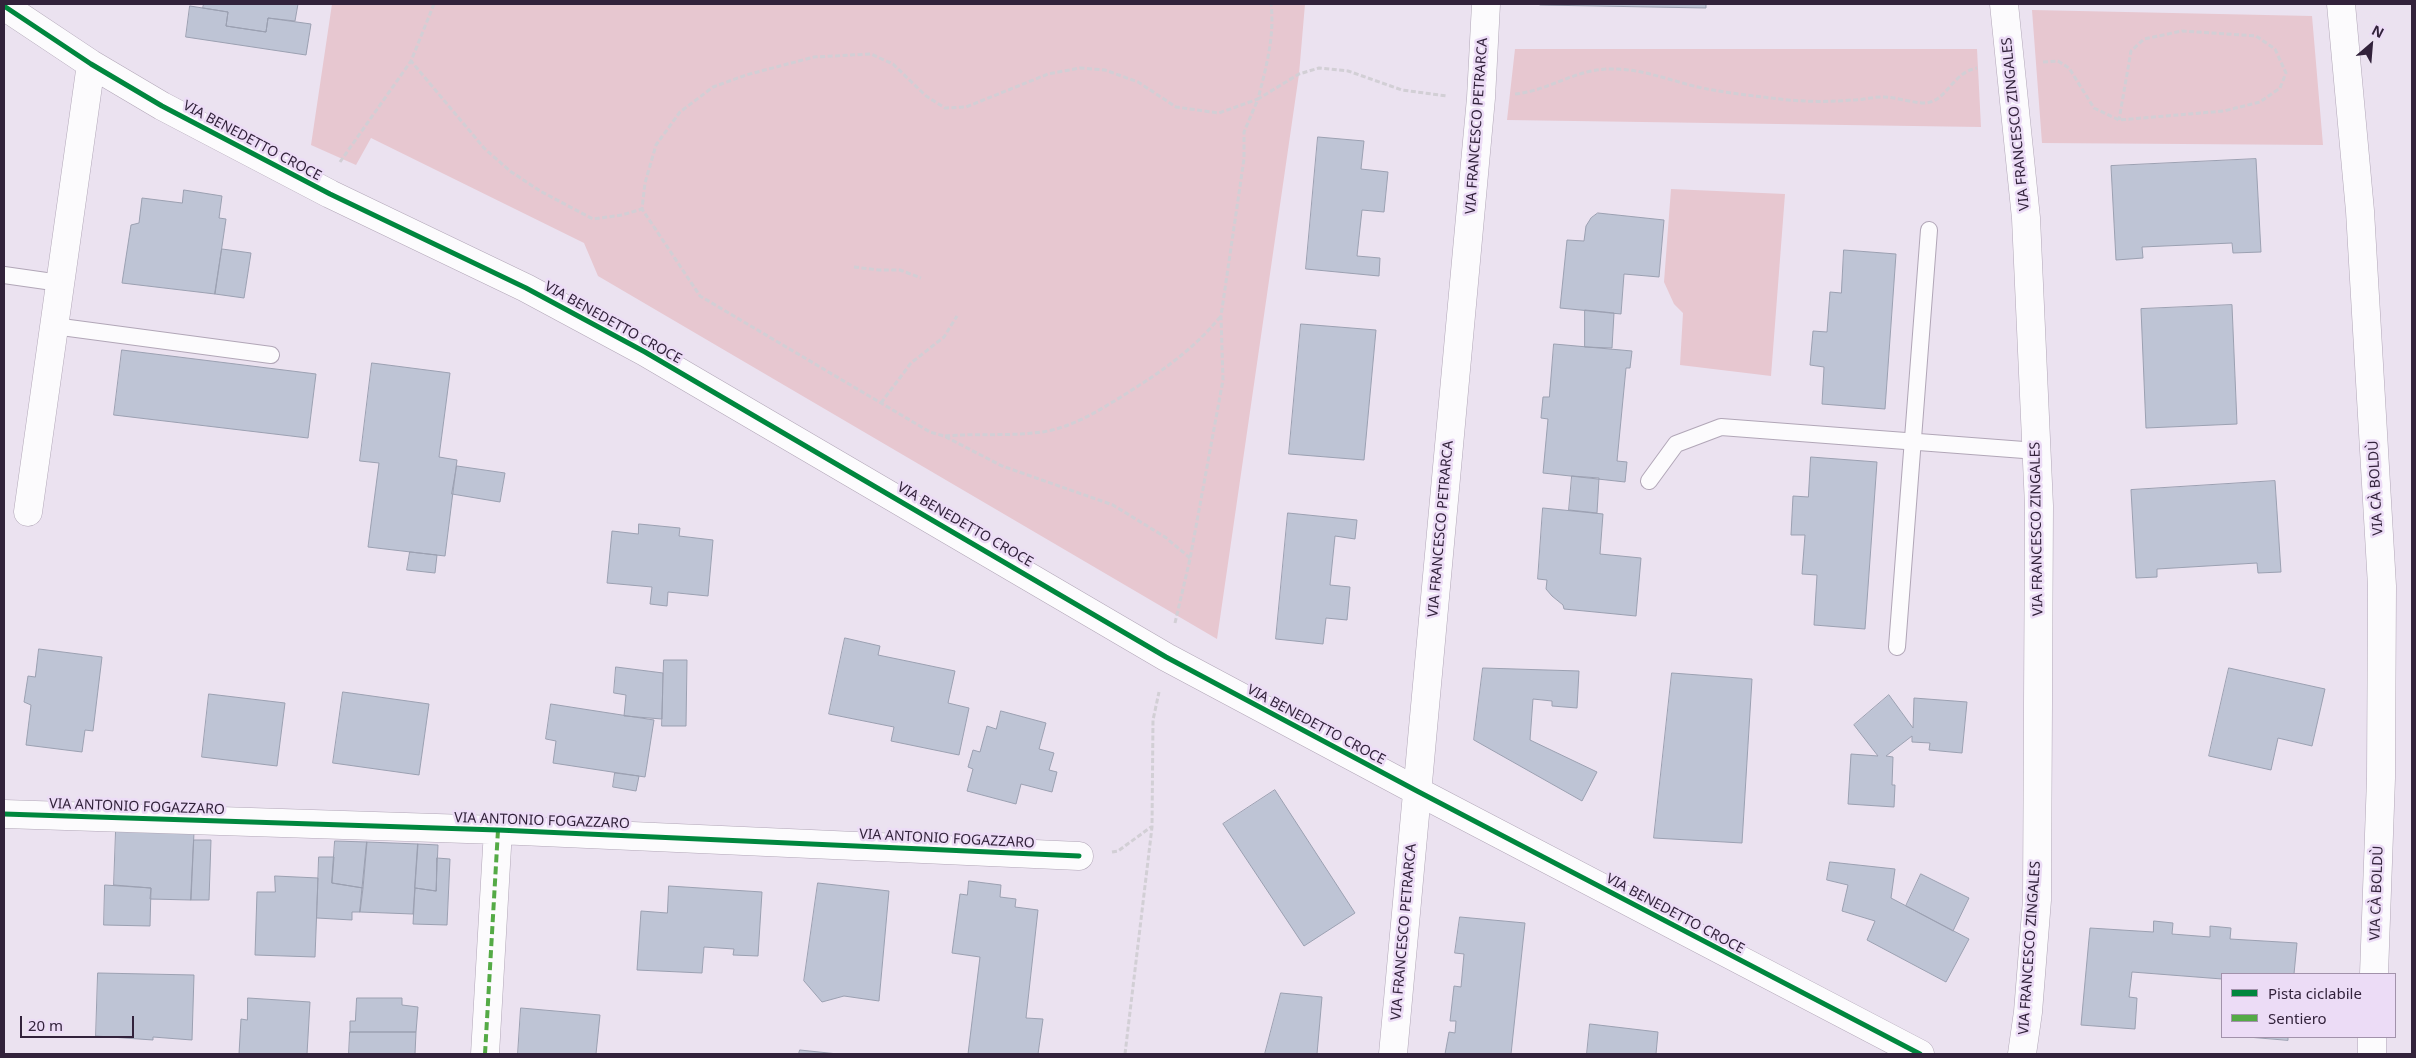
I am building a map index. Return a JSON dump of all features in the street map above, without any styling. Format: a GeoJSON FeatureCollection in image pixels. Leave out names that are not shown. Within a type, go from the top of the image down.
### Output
{"type":"FeatureCollection","features":[{"type":"Feature","properties":{"kind":"street","name":"VIA FRANCESCO PETRARCA"},"geometry":{"type":"LineString","coordinates":[[1393,1054],[1481,98],[1486,4]]}},
{"type":"Feature","properties":{"kind":"street","name":"VIA FRANCESCO ZINGALES"},"geometry":{"type":"LineString","coordinates":[[2004,4],[2026,218],[2039,506],[2037,900],[2028,1012],[2022,1054]]}},
{"type":"Feature","properties":{"kind":"street","name":"VIA CÀ BOLDÙ"},"geometry":{"type":"LineString","coordinates":[[2341,4],[2360,211],[2382,586],[2381,778],[2374,973]]}},
{"type":"Feature","properties":{"kind":"street","name":"VIA BENEDETTO CROCE"},"geometry":{"type":"LineString","coordinates":[[4,6],[34,14],[91,64],[162,106],[330,194],[526,288],[645,352],[1166,657],[1417,792],[1920,1054]]}},
{"type":"Feature","properties":{"kind":"street"},"geometry":{"type":"LineString","coordinates":[[28,512],[91,64]]}},
{"type":"Feature","properties":{"kind":"street","name":"VIA ANTONIO FOGAZZARO"},"geometry":{"type":"LineString","coordinates":[[4,814],[498,830],[1079,856]]}},
{"type":"Feature","properties":{"kind":"street"},"geometry":{"type":"LineString","coordinates":[[485,1054],[498,830]]}},
{"type":"Feature","properties":{"kind":"street"},"geometry":{"type":"LineString","coordinates":[[2372,1038],[2372,1054]]}},
{"type":"Feature","properties":{"kind":"lane"},"geometry":{"type":"LineString","coordinates":[[1897,647],[1929,230]]}},
{"type":"Feature","properties":{"kind":"lane"},"geometry":{"type":"LineString","coordinates":[[4,274],[60,282]]}},
{"type":"Feature","properties":{"kind":"lane"},"geometry":{"type":"LineString","coordinates":[[54,326],[271,355]]}},
{"type":"Feature","properties":{"kind":"lane"},"geometry":{"type":"LineString","coordinates":[[1649,481],[1676,444],[1721,427],[2037,451]]}},
{"type":"Feature","properties":{"kind":"path"},"geometry":{"type":"LineString","coordinates":[[330,194],[341,159],[411,61],[434,4]]}},
{"type":"Feature","properties":{"kind":"path"},"geometry":{"type":"LineString","coordinates":[[1190,559],[1164,537],[1113,505],[1002,466],[944,436],[930,432],[700,296],[642,209],[645,183],[656,146],[680,112],[713,87],[746,75],[814,57],[870,54],[893,64],[926,96],[945,108],[966,107],[1048,74],[1080,68],[1105,70],[1138,82],[1176,107],[1219,113],[1258,99],[1268,57],[1273,18],[1271,4]]}},
{"type":"Feature","properties":{"kind":"path"},"geometry":{"type":"LineString","coordinates":[[2182,31],[2256,36],[2275,49],[2286,73],[2280,88],[2260,102],[2224,111],[2119,120],[2131,52],[2144,39],[2182,31]]}},
{"type":"Feature","properties":{"kind":"path"},"geometry":{"type":"LineString","coordinates":[[411,61],[484,148],[510,171],[540,191],[593,219],[622,215],[642,209]]}},
{"type":"Feature","properties":{"kind":"path"},"geometry":{"type":"LineString","coordinates":[[854,267],[900,270],[921,278]]}},
{"type":"Feature","properties":{"kind":"path"},"geometry":{"type":"LineString","coordinates":[[881,403],[911,363],[944,338],[957,316]]}},
{"type":"Feature","properties":{"kind":"path"},"geometry":{"type":"LineString","coordinates":[[944,436],[1000,436],[1049,431],[1089,418],[1170,366],[1203,338],[1222,316]]}},
{"type":"Feature","properties":{"kind":"path"},"geometry":{"type":"LineString","coordinates":[[1079,856],[1118,851],[1152,827]]}},
{"type":"Feature","properties":{"kind":"shaded area"},"geometry":{"type":"Polygon","coordinates":[[[332,4],[1305,4],[1299,74],[1217,639],[598,276],[584,243],[371,138],[356,165],[311,145],[332,4]]]}},
{"type":"Feature","properties":{"kind":"shaded area"},"geometry":{"type":"Polygon","coordinates":[[[2032,10],[2312,16],[2323,145],[2042,143],[2032,10]]]}},
{"type":"Feature","properties":{"kind":"shaded area"},"geometry":{"type":"Polygon","coordinates":[[[1515,49],[1977,49],[1981,127],[1507,120],[1515,49]]]}},
{"type":"Feature","properties":{"kind":"shaded area"},"geometry":{"type":"Polygon","coordinates":[[[1671,189],[1785,194],[1771,376],[1680,365],[1683,313],[1674,304],[1664,282],[1671,189]]]}},
{"type":"Feature","properties":{"kind":"building"},"geometry":{"type":"Polygon","coordinates":[[[204,4],[298,4],[295,21],[268,18],[266,32],[226,26],[228,12],[203,8],[204,4]]]}},
{"type":"Feature","properties":{"kind":"building"},"geometry":{"type":"Polygon","coordinates":[[[1706,4],[1706,8],[1540,5],[1706,4]]]}},
{"type":"Feature","properties":{"kind":"building"},"geometry":{"type":"Polygon","coordinates":[[[190,6],[228,12],[226,26],[266,32],[268,18],[311,24],[306,55],[186,37],[190,6]]]}},
{"type":"Feature","properties":{"kind":"building"},"geometry":{"type":"Polygon","coordinates":[[[1318,137],[1364,141],[1361,169],[1388,172],[1384,212],[1362,210],[1357,256],[1380,258],[1379,276],[1306,269],[1318,137]]]}},
{"type":"Feature","properties":{"kind":"building"},"geometry":{"type":"Polygon","coordinates":[[[2256,159],[2261,252],[2233,253],[2232,243],[2142,247],[2143,258],[2116,260],[2111,166],[2256,159]]]}},
{"type":"Feature","properties":{"kind":"building"},"geometry":{"type":"Polygon","coordinates":[[[184,190],[222,196],[219,218],[226,219],[215,294],[122,283],[131,225],[139,223],[142,198],[182,203],[184,190]]]}},
{"type":"Feature","properties":{"kind":"building"},"geometry":{"type":"Polygon","coordinates":[[[1598,213],[1664,220],[1659,277],[1624,274],[1621,314],[1560,308],[1567,240],[1584,241],[1586,226],[1591,218],[1598,213]]]}},
{"type":"Feature","properties":{"kind":"building"},"geometry":{"type":"Polygon","coordinates":[[[222,249],[251,253],[244,298],[215,294],[222,249]]]}},
{"type":"Feature","properties":{"kind":"building"},"geometry":{"type":"Polygon","coordinates":[[[1844,250],[1896,254],[1885,409],[1822,404],[1824,367],[1810,365],[1813,331],[1827,332],[1830,292],[1841,293],[1844,250]]]}},
{"type":"Feature","properties":{"kind":"building"},"geometry":{"type":"Polygon","coordinates":[[[2232,305],[2237,424],[2146,428],[2141,309],[2232,305]]]}},
{"type":"Feature","properties":{"kind":"building"},"geometry":{"type":"Polygon","coordinates":[[[1585,310],[1614,313],[1612,348],[1585,347],[1585,310]]]}},
{"type":"Feature","properties":{"kind":"building"},"geometry":{"type":"Polygon","coordinates":[[[1301,324],[1376,330],[1364,460],[1289,454],[1301,324]]]}},
{"type":"Feature","properties":{"kind":"building"},"geometry":{"type":"Polygon","coordinates":[[[1554,344],[1632,351],[1630,368],[1626,368],[1617,461],[1627,462],[1625,482],[1543,473],[1548,419],[1541,418],[1543,397],[1549,397],[1554,344]]]}},
{"type":"Feature","properties":{"kind":"building"},"geometry":{"type":"Polygon","coordinates":[[[122,350],[316,374],[308,438],[114,415],[122,350]]]}},
{"type":"Feature","properties":{"kind":"building"},"geometry":{"type":"Polygon","coordinates":[[[372,363],[450,373],[439,457],[457,460],[445,556],[368,547],[379,463],[360,461],[372,363]]]}},
{"type":"Feature","properties":{"kind":"building"},"geometry":{"type":"Polygon","coordinates":[[[1811,457],[1877,462],[1865,629],[1814,625],[1817,575],[1802,574],[1805,535],[1791,535],[1793,496],[1808,497],[1811,457]]]}},
{"type":"Feature","properties":{"kind":"building"},"geometry":{"type":"Polygon","coordinates":[[[457,466],[505,473],[500,502],[452,494],[457,466]]]}},
{"type":"Feature","properties":{"kind":"building"},"geometry":{"type":"Polygon","coordinates":[[[1572,476],[1599,478],[1597,513],[1569,510],[1572,476]]]}},
{"type":"Feature","properties":{"kind":"building"},"geometry":{"type":"Polygon","coordinates":[[[2275,481],[2281,572],[2258,573],[2257,563],[2157,569],[2157,577],[2136,578],[2131,490],[2275,481]]]}},
{"type":"Feature","properties":{"kind":"building"},"geometry":{"type":"Polygon","coordinates":[[[1543,508],[1603,514],[1600,554],[1641,558],[1636,616],[1564,609],[1563,605],[1552,596],[1546,589],[1547,580],[1538,579],[1543,508]]]}},
{"type":"Feature","properties":{"kind":"building"},"geometry":{"type":"Polygon","coordinates":[[[1288,513],[1357,520],[1355,539],[1335,536],[1330,585],[1350,587],[1347,620],[1326,618],[1323,644],[1276,639],[1288,513]]]}},
{"type":"Feature","properties":{"kind":"building"},"geometry":{"type":"Polygon","coordinates":[[[639,524],[680,528],[679,536],[713,540],[708,596],[668,592],[667,606],[650,604],[652,587],[607,583],[612,531],[638,534],[639,524]]]}},
{"type":"Feature","properties":{"kind":"building"},"geometry":{"type":"Polygon","coordinates":[[[410,552],[437,555],[435,573],[407,570],[410,552]]]}},
{"type":"Feature","properties":{"kind":"building"},"geometry":{"type":"Polygon","coordinates":[[[845,638],[880,646],[878,655],[955,671],[948,703],[969,708],[959,755],[891,741],[894,727],[829,714],[845,638]]]}},
{"type":"Feature","properties":{"kind":"building"},"geometry":{"type":"Polygon","coordinates":[[[39,649],[102,657],[93,731],[85,730],[82,752],[26,745],[31,705],[24,702],[28,676],[35,677],[39,649]]]}},
{"type":"Feature","properties":{"kind":"building"},"geometry":{"type":"Polygon","coordinates":[[[664,660],[687,660],[686,726],[662,726],[664,660]]]}},
{"type":"Feature","properties":{"kind":"building"},"geometry":{"type":"Polygon","coordinates":[[[616,667],[663,673],[662,719],[624,716],[626,695],[614,693],[616,667]]]}},
{"type":"Feature","properties":{"kind":"building"},"geometry":{"type":"Polygon","coordinates":[[[1483,668],[1579,671],[1577,708],[1552,706],[1552,701],[1533,699],[1530,740],[1597,772],[1582,801],[1474,740],[1483,668]]]}},
{"type":"Feature","properties":{"kind":"building"},"geometry":{"type":"Polygon","coordinates":[[[2229,668],[2325,689],[2312,746],[2278,738],[2271,770],[2209,756],[2229,668]]]}},
{"type":"Feature","properties":{"kind":"building"},"geometry":{"type":"Polygon","coordinates":[[[1672,673],[1752,679],[1742,843],[1654,838],[1672,673]]]}},
{"type":"Feature","properties":{"kind":"building"},"geometry":{"type":"Polygon","coordinates":[[[343,692],[429,704],[419,775],[333,763],[343,692]]]}},
{"type":"Feature","properties":{"kind":"building"},"geometry":{"type":"Polygon","coordinates":[[[209,694],[285,703],[277,766],[202,757],[209,694]]]}},
{"type":"Feature","properties":{"kind":"building"},"geometry":{"type":"Polygon","coordinates":[[[1889,695],[1913,728],[1914,698],[1967,702],[1962,753],[1929,750],[1930,743],[1912,742],[1912,736],[1886,756],[1893,757],[1892,785],[1895,785],[1894,807],[1848,804],[1851,754],[1878,756],[1854,725],[1889,695]]]}},
{"type":"Feature","properties":{"kind":"building"},"geometry":{"type":"Polygon","coordinates":[[[551,704],[654,720],[645,777],[553,763],[556,741],[546,739],[551,704]]]}},
{"type":"Feature","properties":{"kind":"building"},"geometry":{"type":"Polygon","coordinates":[[[1001,711],[1046,723],[1039,749],[1054,753],[1049,770],[1057,772],[1052,792],[1021,784],[1016,804],[967,791],[973,769],[968,767],[973,750],[980,752],[987,726],[996,729],[1001,711]]]}},
{"type":"Feature","properties":{"kind":"building"},"geometry":{"type":"Polygon","coordinates":[[[615,773],[639,776],[636,791],[613,787],[615,773]]]}},
{"type":"Feature","properties":{"kind":"building"},"geometry":{"type":"Polygon","coordinates":[[[1275,790],[1355,913],[1304,946],[1223,824],[1275,790]]]}},
{"type":"Feature","properties":{"kind":"building"},"geometry":{"type":"Polygon","coordinates":[[[116,830],[194,832],[191,900],[150,899],[151,888],[114,885],[116,830]]]}},
{"type":"Feature","properties":{"kind":"building"},"geometry":{"type":"Polygon","coordinates":[[[194,840],[211,840],[209,900],[191,900],[194,840]]]}},
{"type":"Feature","properties":{"kind":"building"},"geometry":{"type":"Polygon","coordinates":[[[335,841],[367,842],[363,888],[332,883],[335,841]]]}},
{"type":"Feature","properties":{"kind":"building"},"geometry":{"type":"Polygon","coordinates":[[[367,842],[418,844],[413,914],[360,912],[367,842]]]}},
{"type":"Feature","properties":{"kind":"building"},"geometry":{"type":"Polygon","coordinates":[[[418,844],[438,845],[436,891],[415,888],[418,844]]]}},
{"type":"Feature","properties":{"kind":"building"},"geometry":{"type":"Polygon","coordinates":[[[319,857],[334,857],[332,883],[363,888],[360,912],[352,912],[352,920],[317,918],[319,857]]]}},
{"type":"Feature","properties":{"kind":"building"},"geometry":{"type":"Polygon","coordinates":[[[437,858],[450,859],[447,925],[413,924],[415,888],[436,891],[437,858]]]}},
{"type":"Feature","properties":{"kind":"building"},"geometry":{"type":"Polygon","coordinates":[[[1830,862],[1895,869],[1891,898],[1969,939],[1946,982],[1867,940],[1875,921],[1842,911],[1848,885],[1827,880],[1830,862]]]}},
{"type":"Feature","properties":{"kind":"building"},"geometry":{"type":"Polygon","coordinates":[[[1921,874],[1969,898],[1953,931],[1906,906],[1921,874]]]}},
{"type":"Feature","properties":{"kind":"building"},"geometry":{"type":"Polygon","coordinates":[[[275,876],[318,878],[315,957],[255,955],[257,892],[275,892],[275,876]]]}},
{"type":"Feature","properties":{"kind":"building"},"geometry":{"type":"Polygon","coordinates":[[[969,881],[1001,885],[1000,897],[1016,899],[1015,907],[1038,910],[1026,1018],[1043,1019],[1038,1054],[968,1054],[980,957],[952,953],[960,894],[967,895],[969,881]]]}},
{"type":"Feature","properties":{"kind":"building"},"geometry":{"type":"Polygon","coordinates":[[[818,883],[889,891],[879,1001],[844,996],[822,1002],[804,981],[818,883]]]}},
{"type":"Feature","properties":{"kind":"building"},"geometry":{"type":"Polygon","coordinates":[[[105,885],[151,888],[150,926],[104,925],[105,885]]]}},
{"type":"Feature","properties":{"kind":"building"},"geometry":{"type":"Polygon","coordinates":[[[669,886],[762,892],[758,956],[733,955],[734,949],[704,947],[702,973],[637,970],[641,911],[667,913],[669,886]]]}},
{"type":"Feature","properties":{"kind":"building"},"geometry":{"type":"Polygon","coordinates":[[[1460,917],[1525,923],[1511,1054],[1445,1054],[1449,1032],[1455,1033],[1456,1021],[1450,1021],[1454,986],[1461,987],[1464,954],[1455,953],[1460,917]]]}},
{"type":"Feature","properties":{"kind":"building"},"geometry":{"type":"Polygon","coordinates":[[[2154,921],[2173,923],[2172,934],[2210,937],[2210,926],[2231,928],[2230,939],[2297,943],[2294,973],[2221,973],[2221,979],[2132,972],[2129,997],[2137,998],[2135,1029],[2081,1025],[2090,928],[2153,932],[2154,921]]]}},
{"type":"Feature","properties":{"kind":"building"},"geometry":{"type":"Polygon","coordinates":[[[98,973],[194,975],[192,1040],[153,1037],[153,1040],[96,1036],[98,973]]]}},
{"type":"Feature","properties":{"kind":"building"},"geometry":{"type":"Polygon","coordinates":[[[1281,993],[1322,997],[1317,1054],[1265,1054],[1281,993]]]}},
{"type":"Feature","properties":{"kind":"building"},"geometry":{"type":"Polygon","coordinates":[[[248,998],[310,1002],[307,1054],[239,1054],[241,1019],[247,1020],[248,998]]]}},
{"type":"Feature","properties":{"kind":"building"},"geometry":{"type":"Polygon","coordinates":[[[357,998],[402,998],[402,1005],[418,1007],[416,1032],[350,1032],[350,1021],[355,1021],[357,998]]]}},
{"type":"Feature","properties":{"kind":"building"},"geometry":{"type":"Polygon","coordinates":[[[521,1008],[600,1015],[596,1054],[518,1054],[521,1008]]]}},
{"type":"Feature","properties":{"kind":"building"},"geometry":{"type":"Polygon","coordinates":[[[1590,1024],[1658,1032],[1656,1054],[1587,1054],[1590,1024]]]}},
{"type":"Feature","properties":{"kind":"building"},"geometry":{"type":"Polygon","coordinates":[[[350,1032],[416,1032],[415,1054],[349,1054],[350,1032]]]}},
{"type":"Feature","properties":{"kind":"building"},"geometry":{"type":"Polygon","coordinates":[[[2261,1038],[2288,1038],[2288,1040],[2261,1038]]]}},
{"type":"Feature","properties":{"kind":"building"},"geometry":{"type":"Polygon","coordinates":[[[800,1050],[838,1054],[799,1054],[800,1050]]]}},
{"type":"Feature","properties":{"kind":"marked path"},"geometry":{"type":"LineString","coordinates":[[485,1054],[498,830]]}},
{"type":"Feature","properties":{"kind":"cycle path"},"geometry":{"type":"LineString","coordinates":[[4,6],[91,64],[162,106],[330,194],[526,288],[645,352],[1166,657],[1417,791],[1920,1054]]}},
{"type":"Feature","properties":{"kind":"cycle path"},"geometry":{"type":"LineString","coordinates":[[4,814],[498,830],[1079,856]]}}]}
